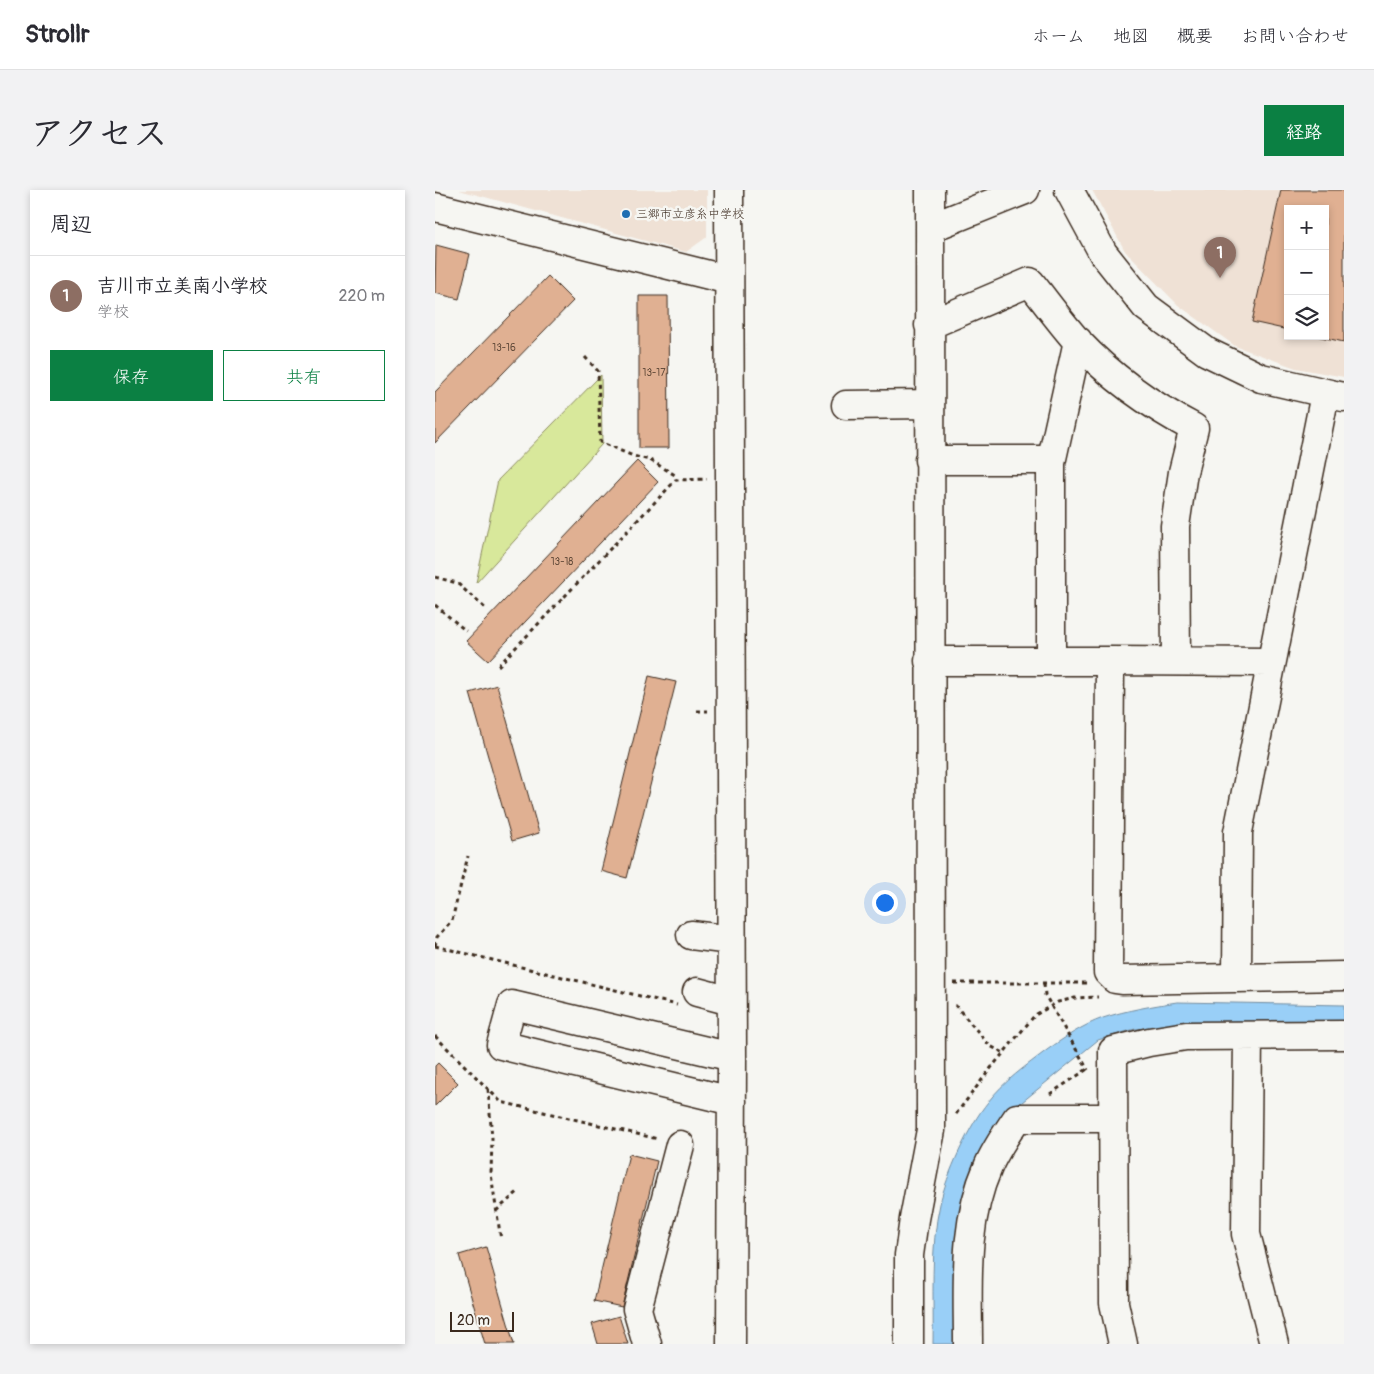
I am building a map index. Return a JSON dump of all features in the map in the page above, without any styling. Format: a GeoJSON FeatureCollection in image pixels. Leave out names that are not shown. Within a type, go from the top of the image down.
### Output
{"type":"FeatureCollection","features":[{"type":"Feature","properties":{"kind":"street"},"geometry":{"type":"LineString","coordinates":[[729,190],[731,1344]]}},
{"type":"Feature","properties":{"kind":"street"},"geometry":{"type":"LineString","coordinates":[[909,1344],[909,1255],[931,1130],[929,661],[930,190]]}},
{"type":"Feature","properties":{"kind":"street"},"geometry":{"type":"LineString","coordinates":[[930,228],[1025,190]]}},
{"type":"Feature","properties":{"kind":"street"},"geometry":{"type":"LineString","coordinates":[[1069,190],[1103,253],[1146,307],[1216,357],[1261,378],[1335,396],[1271,662],[1238,832],[1237,977]]}},
{"type":"Feature","properties":{"kind":"street"},"geometry":{"type":"LineString","coordinates":[[435,207],[729,280]]}},
{"type":"Feature","properties":{"kind":"street"},"geometry":{"type":"LineString","coordinates":[[929,325],[1030,282],[1078,341],[1100,363],[1161,410],[1194,428],[1183,472],[1175,526],[1176,662]]}},
{"type":"Feature","properties":{"kind":"street"},"geometry":{"type":"LineString","coordinates":[[1051,661],[1051,460],[1078,341]]}},
{"type":"Feature","properties":{"kind":"street"},"geometry":{"type":"LineString","coordinates":[[846,405],[929,404]]}},
{"type":"Feature","properties":{"kind":"street"},"geometry":{"type":"LineString","coordinates":[[929,460],[1051,460]]}},
{"type":"Feature","properties":{"kind":"street"},"geometry":{"type":"LineString","coordinates":[[929,661],[1271,662]]}},
{"type":"Feature","properties":{"kind":"street"},"geometry":{"type":"LineString","coordinates":[[1110,661],[1108,972],[1115,979],[1123,980],[1344,976]]}},
{"type":"Feature","properties":{"kind":"street"},"geometry":{"type":"LineString","coordinates":[[691,935],[731,940]]}},
{"type":"Feature","properties":{"kind":"street"},"geometry":{"type":"LineString","coordinates":[[688,998],[731,1001]]}},
{"type":"Feature","properties":{"kind":"street"},"geometry":{"type":"LineString","coordinates":[[732,1056],[513,1005],[501,1045],[732,1101]]}},
{"type":"Feature","properties":{"kind":"street"},"geometry":{"type":"LineString","coordinates":[[1123,1344],[1114,1303],[1113,1052],[1149,1042],[1186,1036],[1344,1035]]}},
{"type":"Feature","properties":{"kind":"street"},"geometry":{"type":"LineString","coordinates":[[1248,1036],[1247,1234],[1274,1344]]}},
{"type":"Feature","properties":{"kind":"street"},"geometry":{"type":"LineString","coordinates":[[968,1344],[970,1224],[988,1165],[1017,1118],[1112,1118]]}},
{"type":"Feature","properties":{"kind":"street"},"geometry":{"type":"LineString","coordinates":[[647,1344],[637,1309],[680,1145]]}},
{"type":"Feature","properties":{"kind":"path"},"geometry":{"type":"LineString","coordinates":[[585,357],[598,371],[600,442],[633,456],[650,460],[675,475],[676,480]]}},
{"type":"Feature","properties":{"kind":"path"},"geometry":{"type":"LineString","coordinates":[[498,666],[676,480],[711,479]]}},
{"type":"Feature","properties":{"kind":"path"},"geometry":{"type":"LineString","coordinates":[[435,578],[457,583],[486,609]]}},
{"type":"Feature","properties":{"kind":"path"},"geometry":{"type":"LineString","coordinates":[[435,605],[466,631]]}},
{"type":"Feature","properties":{"kind":"path"},"geometry":{"type":"LineString","coordinates":[[697,711],[711,711]]}},
{"type":"Feature","properties":{"kind":"path"},"geometry":{"type":"LineString","coordinates":[[468,856],[452,920],[437,937],[435,946],[688,998]]}},
{"type":"Feature","properties":{"kind":"path"},"geometry":{"type":"LineString","coordinates":[[931,983],[1100,983],[1115,979],[1112,992],[1101,996],[1075,998],[1058,1002],[1035,1015],[944,1130],[931,1130]]}},
{"type":"Feature","properties":{"kind":"path"},"geometry":{"type":"LineString","coordinates":[[1044,984],[1045,995],[1085,1065]]}},
{"type":"Feature","properties":{"kind":"path"},"geometry":{"type":"LineString","coordinates":[[952,1001],[990,1046],[1005,1053]]}},
{"type":"Feature","properties":{"kind":"path"},"geometry":{"type":"LineString","coordinates":[[435,1036],[501,1102],[680,1145]]}},
{"type":"Feature","properties":{"kind":"path"},"geometry":{"type":"LineString","coordinates":[[1038,1117],[1038,1104],[1093,1065]]}},
{"type":"Feature","properties":{"kind":"path"},"geometry":{"type":"LineString","coordinates":[[488,1088],[492,1138],[491,1174],[501,1240]]}},
{"type":"Feature","properties":{"kind":"path"},"geometry":{"type":"LineString","coordinates":[[496,1211],[520,1190]]}},
{"type":"Feature","properties":{"kind":"shaded area","name":"三郷市立彦糸中学校"},"geometry":{"type":"Polygon","coordinates":[[[459,190],[707,190],[707,237],[686,252],[459,190]]]}},
{"type":"Feature","properties":{"kind":"shaded area"},"geometry":{"type":"Polygon","coordinates":[[[1092,190],[1344,190],[1344,377],[1296,368],[1235,346],[1178,305],[1125,251],[1092,190]]]}},
{"type":"Feature","properties":{"kind":"green space"},"geometry":{"type":"Polygon","coordinates":[[[601,375],[602,444],[476,583],[498,480],[601,375]]]}},
{"type":"Feature","properties":{"kind":"water"},"geometry":{"type":"Polygon","coordinates":[[[1177,1002],[1344,1005],[1344,1024],[1135,1029],[1098,1040],[1005,1116],[960,1344],[933,1344],[933,1274],[935,1238],[940,1204],[947,1179],[959,1151],[981,1112],[994,1094],[1016,1074],[1047,1050],[1081,1028],[1103,1018],[1121,1013],[1177,1002]]]}},
{"type":"Feature","properties":{"kind":"building"},"geometry":{"type":"Polygon","coordinates":[[[1281,190],[1344,190],[1344,342],[1329,339],[1329,205],[1284,205],[1284,329],[1252,322],[1281,190]]]}},
{"type":"Feature","properties":{"kind":"building"},"geometry":{"type":"Polygon","coordinates":[[[436,245],[470,254],[459,299],[435,293],[436,245]]]}},
{"type":"Feature","properties":{"kind":"building"},"geometry":{"type":"Polygon","coordinates":[[[548,276],[573,301],[435,443],[435,392],[548,276]]]}},
{"type":"Feature","properties":{"kind":"building"},"geometry":{"type":"Polygon","coordinates":[[[639,296],[668,296],[669,448],[639,448],[639,296]]]}},
{"type":"Feature","properties":{"kind":"building"},"geometry":{"type":"Polygon","coordinates":[[[637,461],[658,482],[488,661],[466,641],[637,461]]]}},
{"type":"Feature","properties":{"kind":"building"},"geometry":{"type":"Polygon","coordinates":[[[649,676],[676,682],[627,878],[601,871],[649,676]]]}},
{"type":"Feature","properties":{"kind":"building"},"geometry":{"type":"Polygon","coordinates":[[[497,685],[539,833],[512,841],[470,693],[497,685]]]}},
{"type":"Feature","properties":{"kind":"building"},"geometry":{"type":"Polygon","coordinates":[[[438,1063],[458,1083],[435,1106],[435,1066],[438,1063]]]}},
{"type":"Feature","properties":{"kind":"building"},"geometry":{"type":"Polygon","coordinates":[[[629,1154],[657,1161],[622,1307],[594,1301],[629,1154]]]}},
{"type":"Feature","properties":{"kind":"building"},"geometry":{"type":"Polygon","coordinates":[[[486,1247],[514,1344],[485,1344],[459,1255],[486,1247]]]}},
{"type":"Feature","properties":{"kind":"building"},"geometry":{"type":"Polygon","coordinates":[[[619,1316],[628,1344],[598,1344],[592,1324],[619,1316]]]}},
{"type":"Feature","properties":{"kind":"place","name":"三郷市立彦糸中学校"},"geometry":{"type":"Point","coordinates":[626,214]}},
{"type":"Feature","properties":{"kind":"place","name":"吉川市立美南小学校"},"geometry":{"type":"Point","coordinates":[1220,278]}}]}
